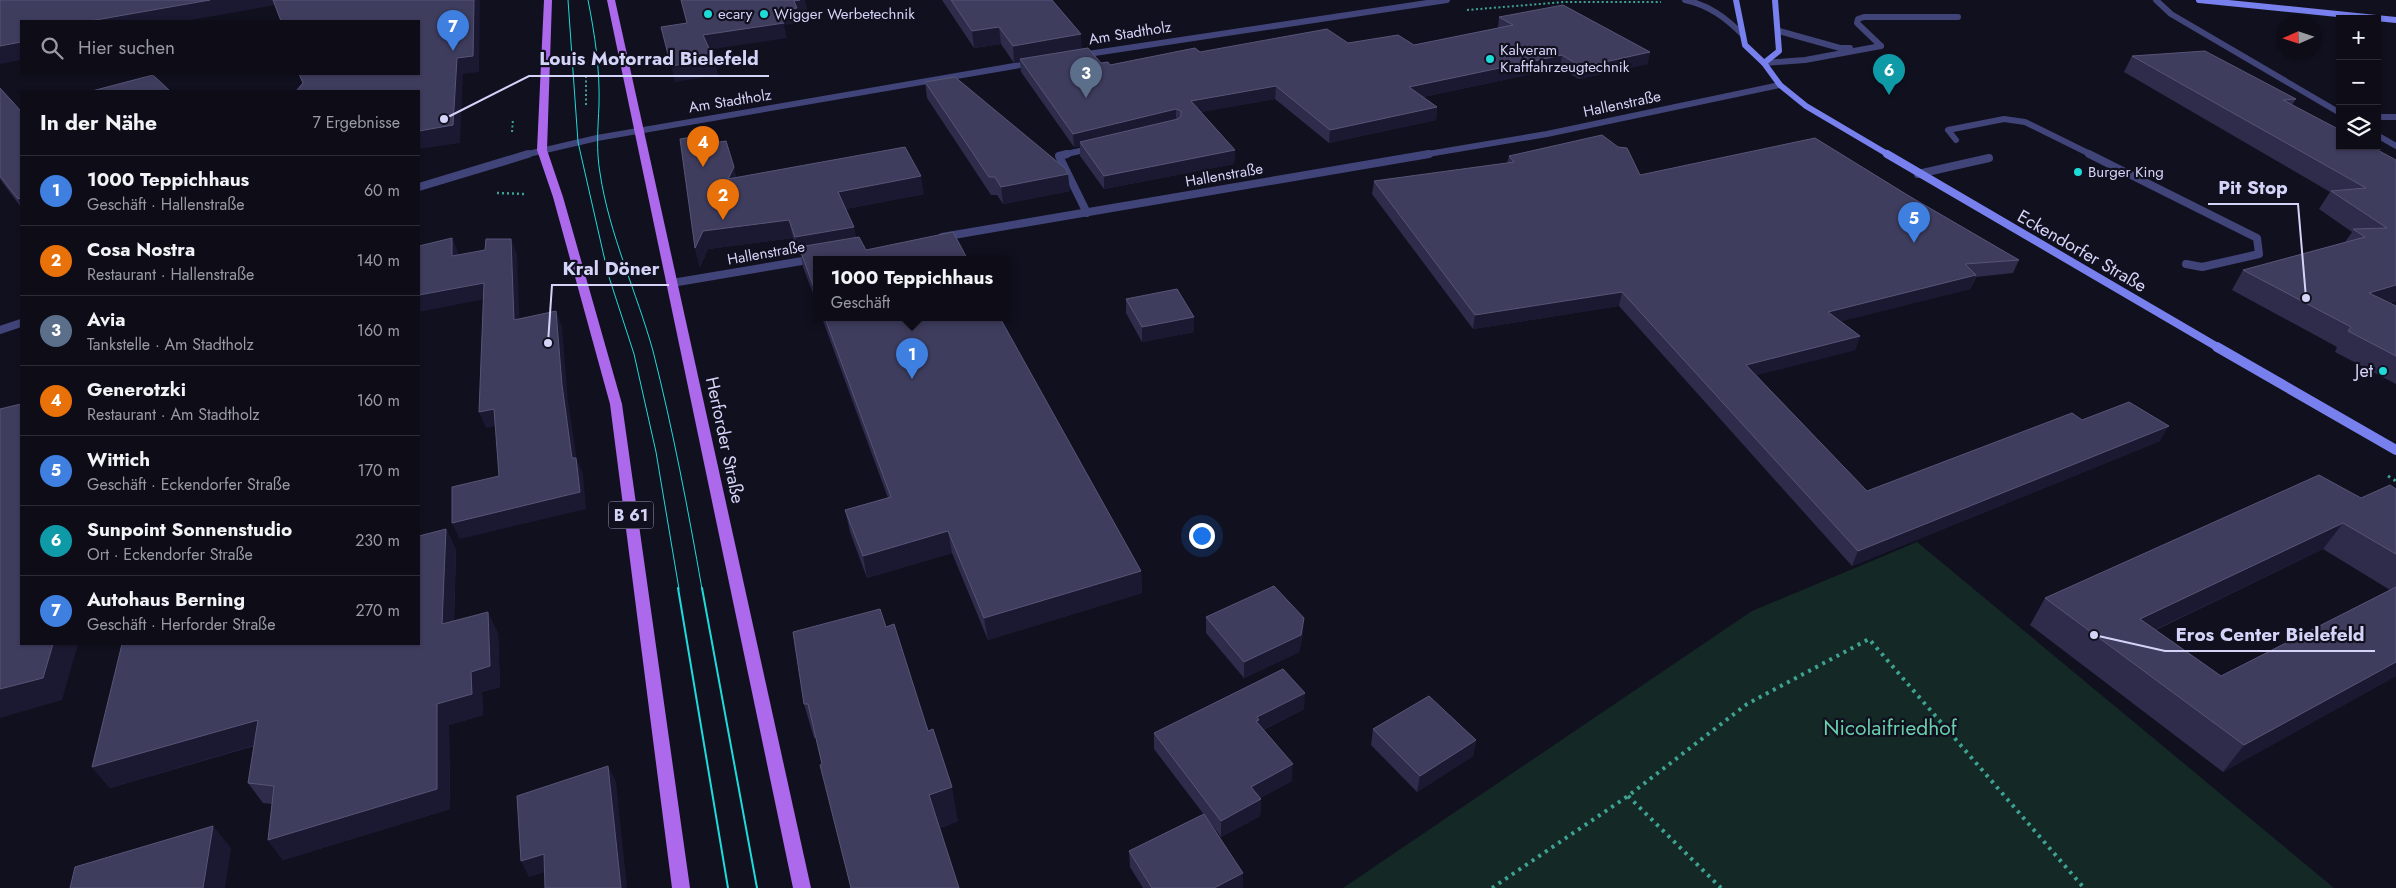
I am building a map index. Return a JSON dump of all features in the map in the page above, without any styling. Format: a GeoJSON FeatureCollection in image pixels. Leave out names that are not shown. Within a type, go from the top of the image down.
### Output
{"type":"FeatureCollection","features":[{"type":"Feature","properties":{"kind":"main road","name":"B 61"},"geometry":{"type":"LineString","coordinates":[[548,0],[542,150],[558,198],[616,404],[681,888]]}},
{"type":"Feature","properties":{"kind":"main road","name":"Herforder Straße"},"geometry":{"type":"LineString","coordinates":[[610,0],[640,129],[802,888]]}},
{"type":"Feature","properties":{"kind":"main road","name":"Eckendorfer Straße"},"geometry":{"type":"LineString","coordinates":[[1736,0],[1745,44],[1764,63],[1780,85],[1806,106],[1918,174],[2396,450]]}},
{"type":"Feature","properties":{"kind":"main road"},"geometry":{"type":"LineString","coordinates":[[1764,63],[1779,51],[1779,31],[1775,0]]}},
{"type":"Feature","properties":{"kind":"main road"},"geometry":{"type":"LineString","coordinates":[[2199,0],[2396,20]]}},
{"type":"Feature","properties":{"kind":"street","name":"Am Stadtholz"},"geometry":{"type":"LineString","coordinates":[[1073,56],[1447,0]]}},
{"type":"Feature","properties":{"kind":"street"},"geometry":{"type":"LineString","coordinates":[[1685,0],[1712,8],[1731,22],[1743,35]]}},
{"type":"Feature","properties":{"kind":"street"},"geometry":{"type":"LineString","coordinates":[[2156,0],[2171,14],[2336,111]]}},
{"type":"Feature","properties":{"kind":"street"},"geometry":{"type":"LineString","coordinates":[[1881,46],[1857,23],[1858,19],[1864,17],[1958,17]]}},
{"type":"Feature","properties":{"kind":"street"},"geometry":{"type":"LineString","coordinates":[[1779,31],[1840,48],[1881,46]]}},
{"type":"Feature","properties":{"kind":"street"},"geometry":{"type":"LineString","coordinates":[[1764,63],[1805,60],[1881,46]]}},
{"type":"Feature","properties":{"kind":"street","name":"Am Stadtholz"},"geometry":{"type":"LineString","coordinates":[[420,187],[542,150],[640,129],[1037,62]]}},
{"type":"Feature","properties":{"kind":"street","name":"Hallenstraße"},"geometry":{"type":"LineString","coordinates":[[938,238],[1547,134],[1780,85]]}},
{"type":"Feature","properties":{"kind":"street"},"geometry":{"type":"LineString","coordinates":[[2381,117],[2396,118]]}},
{"type":"Feature","properties":{"kind":"street"},"geometry":{"type":"LineString","coordinates":[[1956,140],[1948,130],[2004,119],[2025,122],[2257,238],[2259,254],[2202,267],[2186,264]]}},
{"type":"Feature","properties":{"kind":"street"},"geometry":{"type":"LineString","coordinates":[[2381,137],[2396,146]]}},
{"type":"Feature","properties":{"kind":"street"},"geometry":{"type":"LineString","coordinates":[[1087,212],[1059,156],[1104,145]]}},
{"type":"Feature","properties":{"kind":"street"},"geometry":{"type":"LineString","coordinates":[[1918,174],[1989,158]]}},
{"type":"Feature","properties":{"kind":"street","name":"Hallenstraße"},"geometry":{"type":"LineString","coordinates":[[672,284],[813,259]]}},
{"type":"Feature","properties":{"kind":"street"},"geometry":{"type":"LineString","coordinates":[[0,330],[20,323]]}},
{"type":"Feature","properties":{"kind":"path"},"geometry":{"type":"LineString","coordinates":[[1467,10],[1540,3],[1628,0]]}},
{"type":"Feature","properties":{"kind":"path"},"geometry":{"type":"LineString","coordinates":[[586,76],[586,106]]}},
{"type":"Feature","properties":{"kind":"path"},"geometry":{"type":"LineString","coordinates":[[1492,888],[1628,796],[1747,704],[1869,640],[2084,888]]}},
{"type":"Feature","properties":{"kind":"path"},"geometry":{"type":"LineString","coordinates":[[1628,796],[1721,888]]}},
{"type":"Feature","properties":{"kind":"green space","name":"Nicolaifriedhof"},"geometry":{"type":"Polygon","coordinates":[[[1917,542],[2334,888],[1343,888],[1752,611],[1917,542]]]}},
{"type":"Feature","properties":{"kind":"building"},"geometry":{"type":"Polygon","coordinates":[[[0,0],[210,0],[96,20],[20,20],[20,42],[0,46],[0,0]]]}},
{"type":"Feature","properties":{"kind":"building"},"geometry":{"type":"Polygon","coordinates":[[[273,0],[474,0],[473,56],[457,58],[453,125],[420,131],[420,90],[297,90],[303,83],[299,75],[420,75],[420,20],[281,20],[273,0]]]}},
{"type":"Feature","properties":{"kind":"building"},"geometry":{"type":"Polygon","coordinates":[[[681,0],[800,0],[794,1],[797,8],[778,11],[784,23],[703,35],[714,59],[671,66],[661,27],[687,23],[681,0]]]}},
{"type":"Feature","properties":{"kind":"building"},"geometry":{"type":"Polygon","coordinates":[[[951,0],[1052,0],[1081,34],[1013,46],[999,27],[972,31],[951,0]]]}},
{"type":"Feature","properties":{"kind":"building"},"geometry":{"type":"Polygon","coordinates":[[[1563,5],[1650,52],[1582,67],[1562,55],[1409,87],[1437,107],[1330,130],[1276,86],[1191,101],[1235,150],[1104,176],[1080,142],[1178,119],[1181,116],[1181,111],[1176,109],[1073,134],[1020,59],[1088,48],[1101,63],[1108,62],[1110,65],[1195,48],[1200,52],[1327,29],[1348,43],[1398,35],[1414,45],[1513,25],[1499,17],[1563,5]]]}},
{"type":"Feature","properties":{"kind":"building"},"geometry":{"type":"Polygon","coordinates":[[[2205,51],[2296,99],[2283,100],[2336,128],[2336,150],[2377,150],[2396,160],[2396,285],[2369,293],[2396,306],[2396,356],[2348,331],[2351,327],[2243,270],[2365,237],[2353,229],[2387,228],[2331,191],[2366,188],[2132,56],[2205,51]]]}},
{"type":"Feature","properties":{"kind":"building"},"geometry":{"type":"Polygon","coordinates":[[[153,75],[169,90],[96,90],[153,75]]]}},
{"type":"Feature","properties":{"kind":"building"},"geometry":{"type":"Polygon","coordinates":[[[955,77],[1066,169],[1068,174],[1001,187],[995,177],[989,177],[925,82],[955,77]]]}},
{"type":"Feature","properties":{"kind":"building"},"geometry":{"type":"Polygon","coordinates":[[[0,88],[20,110],[20,198],[18,199],[0,176],[0,88]]]}},
{"type":"Feature","properties":{"kind":"building"},"geometry":{"type":"Polygon","coordinates":[[[710,134],[712,143],[726,141],[734,167],[728,179],[905,147],[921,176],[838,192],[854,227],[795,237],[789,220],[703,231],[695,248],[680,139],[710,134]]]}},
{"type":"Feature","properties":{"kind":"building"},"geometry":{"type":"Polygon","coordinates":[[[1602,135],[1618,147],[1627,148],[1640,175],[1815,138],[1909,196],[2019,260],[1965,264],[1976,275],[1828,312],[1860,336],[1746,365],[1867,491],[2072,413],[2082,420],[2129,402],[2169,426],[1858,551],[1622,292],[1475,315],[1374,181],[1514,162],[1509,156],[1602,135]]]}},
{"type":"Feature","properties":{"kind":"building"},"geometry":{"type":"Polygon","coordinates":[[[953,232],[966,256],[813,256],[813,285],[799,247],[859,237],[866,250],[953,232]]]}},
{"type":"Feature","properties":{"kind":"building"},"geometry":{"type":"Polygon","coordinates":[[[452,238],[452,256],[485,250],[486,239],[511,239],[514,320],[556,311],[562,385],[572,458],[576,458],[580,492],[452,523],[452,487],[499,476],[494,409],[479,412],[484,283],[420,295],[420,246],[452,238]]]}},
{"type":"Feature","properties":{"kind":"building"},"geometry":{"type":"Polygon","coordinates":[[[1177,289],[1194,317],[1142,327],[1126,299],[1177,289]]]}},
{"type":"Feature","properties":{"kind":"building"},"geometry":{"type":"Polygon","coordinates":[[[826,321],[1002,321],[1141,571],[984,618],[948,531],[863,556],[845,510],[891,497],[826,321]]]}},
{"type":"Feature","properties":{"kind":"building"},"geometry":{"type":"Polygon","coordinates":[[[20,404],[20,645],[53,645],[43,678],[0,689],[0,409],[20,404]]]}},
{"type":"Feature","properties":{"kind":"building"},"geometry":{"type":"Polygon","coordinates":[[[2319,475],[2361,498],[2390,485],[2396,489],[2396,554],[2343,523],[2140,619],[2221,676],[2396,587],[2396,662],[2244,745],[2045,598],[2319,475]]]}},
{"type":"Feature","properties":{"kind":"building"},"geometry":{"type":"Polygon","coordinates":[[[446,529],[442,624],[488,612],[490,666],[471,672],[472,694],[437,704],[437,789],[268,840],[274,786],[248,783],[258,720],[92,767],[122,645],[420,645],[420,536],[446,529]]]}},
{"type":"Feature","properties":{"kind":"building"},"geometry":{"type":"Polygon","coordinates":[[[1274,586],[1304,618],[1301,635],[1244,662],[1206,617],[1274,586]]]}},
{"type":"Feature","properties":{"kind":"building"},"geometry":{"type":"Polygon","coordinates":[[[880,609],[886,627],[894,624],[928,731],[933,729],[952,787],[929,795],[959,888],[851,888],[820,765],[822,764],[808,704],[804,704],[793,632],[880,609]]]}},
{"type":"Feature","properties":{"kind":"building"},"geometry":{"type":"Polygon","coordinates":[[[1283,669],[1305,693],[1257,717],[1259,720],[1256,721],[1293,764],[1251,787],[1261,799],[1221,821],[1154,733],[1283,669]]]}},
{"type":"Feature","properties":{"kind":"building"},"geometry":{"type":"Polygon","coordinates":[[[1429,696],[1476,740],[1420,776],[1373,729],[1429,696]]]}},
{"type":"Feature","properties":{"kind":"building"},"geometry":{"type":"Polygon","coordinates":[[[608,766],[621,888],[545,888],[544,854],[521,861],[517,796],[608,766]]]}},
{"type":"Feature","properties":{"kind":"building"},"geometry":{"type":"Polygon","coordinates":[[[1204,814],[1243,873],[1214,888],[1152,888],[1129,851],[1204,814]]]}},
{"type":"Feature","properties":{"kind":"building"},"geometry":{"type":"Polygon","coordinates":[[[213,826],[203,888],[70,888],[75,867],[213,826]]]}},
{"type":"Feature","properties":{"kind":"tram line"},"geometry":{"type":"LineString","coordinates":[[568,0],[578,142],[608,274],[634,354],[656,452],[679,589]]}},
{"type":"Feature","properties":{"kind":"tram line"},"geometry":{"type":"LineString","coordinates":[[588,0],[598,66],[598,156],[604,196],[653,351],[680,470],[702,589]]}},
{"type":"Feature","properties":{"kind":"tram line"},"geometry":{"type":"LineString","coordinates":[[678,588],[728,888]]}},
{"type":"Feature","properties":{"kind":"tram line"},"geometry":{"type":"LineString","coordinates":[[702,588],[757,888]]}},
{"type":"Feature","properties":{"kind":"place","name":"ecary"},"geometry":{"type":"Point","coordinates":[708,14]}},
{"type":"Feature","properties":{"kind":"place","name":"Wigger Werbetechnik"},"geometry":{"type":"Point","coordinates":[764,14]}},
{"type":"Feature","properties":{"kind":"place","name":"Autohaus Berning"},"geometry":{"type":"Point","coordinates":[453,51]}},
{"type":"Feature","properties":{"kind":"place","name":"Kalveram Kraftfahrzeugtechnik"},"geometry":{"type":"Point","coordinates":[1490,59]}},
{"type":"Feature","properties":{"kind":"place","name":"Sunpoint Sonnenstudio"},"geometry":{"type":"Point","coordinates":[1889,95]}},
{"type":"Feature","properties":{"kind":"place","name":"Avia"},"geometry":{"type":"Point","coordinates":[1086,98]}},
{"type":"Feature","properties":{"kind":"place","name":"Louis Motorrad Bielefeld"},"geometry":{"type":"Point","coordinates":[444,119]}},
{"type":"Feature","properties":{"kind":"place","name":"Generotzki"},"geometry":{"type":"Point","coordinates":[703,167]}},
{"type":"Feature","properties":{"kind":"place","name":"Burger King"},"geometry":{"type":"Point","coordinates":[2078,172]}},
{"type":"Feature","properties":{"kind":"place","name":"Cosa Nostra"},"geometry":{"type":"Point","coordinates":[723,220]}},
{"type":"Feature","properties":{"kind":"place","name":"Wittich"},"geometry":{"type":"Point","coordinates":[1914,243]}},
{"type":"Feature","properties":{"kind":"place","name":"Pit Stop"},"geometry":{"type":"Point","coordinates":[2306,298]}},
{"type":"Feature","properties":{"kind":"place","name":"Kral Döner"},"geometry":{"type":"Point","coordinates":[548,343]}},
{"type":"Feature","properties":{"kind":"place","name":"Jet"},"geometry":{"type":"Point","coordinates":[2383,371]}},
{"type":"Feature","properties":{"kind":"place","name":"1000 Teppichhaus"},"geometry":{"type":"Point","coordinates":[912,379]}},
{"type":"Feature","properties":{"kind":"place","name":"Eros Center Bielefeld"},"geometry":{"type":"Point","coordinates":[2094,635]}}]}
